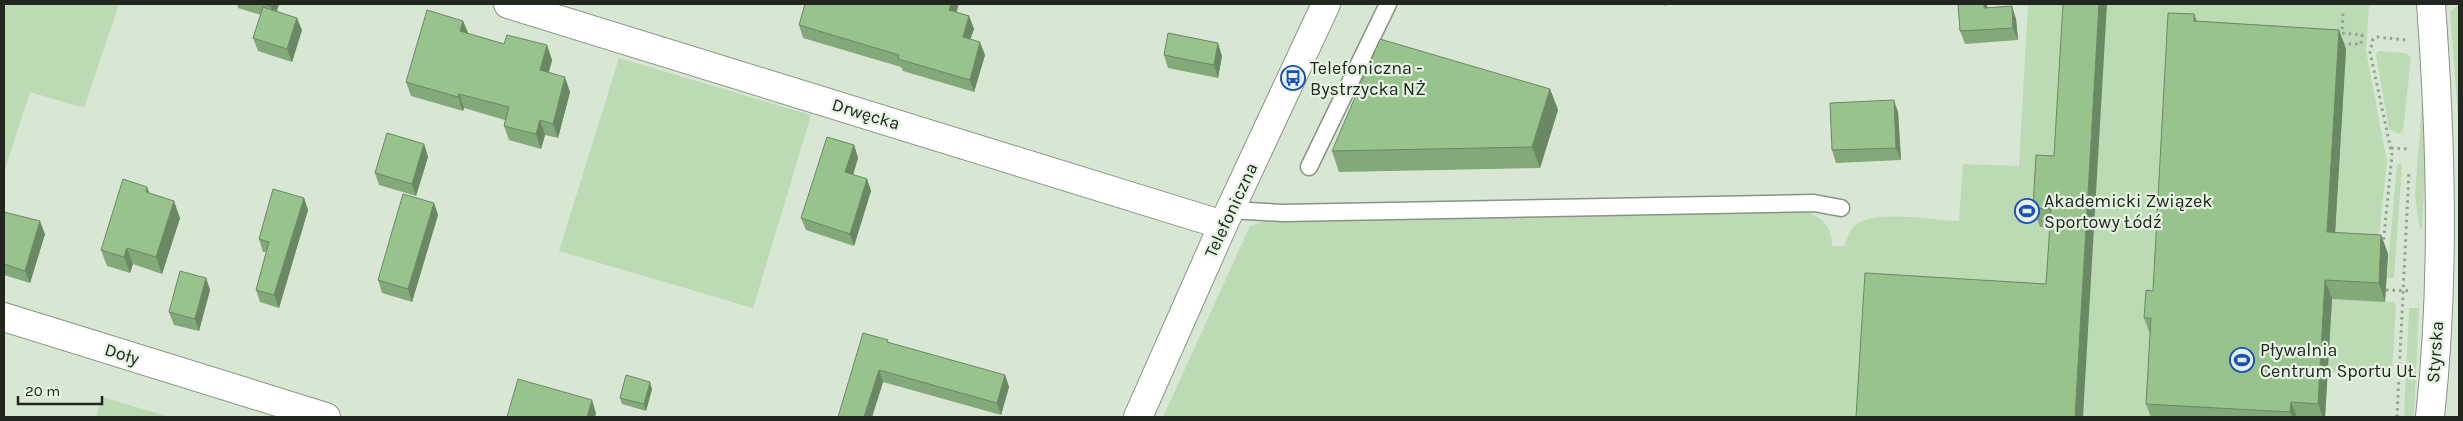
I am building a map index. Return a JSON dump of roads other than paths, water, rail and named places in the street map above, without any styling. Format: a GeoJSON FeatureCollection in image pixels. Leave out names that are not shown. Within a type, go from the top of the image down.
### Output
{"type":"FeatureCollection","features":[{"type":"Feature","properties":{"kind":"street","name":"Drwęcka"},"geometry":{"type":"LineString","coordinates":[[508,4],[1227,218]]}},
{"type":"Feature","properties":{"kind":"street","name":"Telefoniczna"},"geometry":{"type":"LineString","coordinates":[[1138,417],[1326,4]]}},
{"type":"Feature","properties":{"kind":"street","name":"Styrska"},"geometry":{"type":"LineString","coordinates":[[2430,417],[2449,285],[2439,155],[2431,4]]}},
{"type":"Feature","properties":{"kind":"street","name":"Doły"},"geometry":{"type":"LineString","coordinates":[[4,317],[326,417]]}},
{"type":"Feature","properties":{"kind":"lane"},"geometry":{"type":"LineString","coordinates":[[1310,167],[1388,4]]}},
{"type":"Feature","properties":{"kind":"lane"},"geometry":{"type":"LineString","coordinates":[[1227,218],[1283,213],[1814,203],[1841,208]]}},
{"type":"Feature","properties":{"kind":"place","name":"Telefoniczna - Bystrzycka NŻ"},"geometry":{"type":"Point","coordinates":[1293,78]}},
{"type":"Feature","properties":{"kind":"place","name":"Akademicki Związek Sportowy Łódź"},"geometry":{"type":"Point","coordinates":[2027,211]}},
{"type":"Feature","properties":{"kind":"place","name":"Pływalnia Centrum Sportu UŁ"},"geometry":{"type":"Point","coordinates":[2242,360]}}]}
